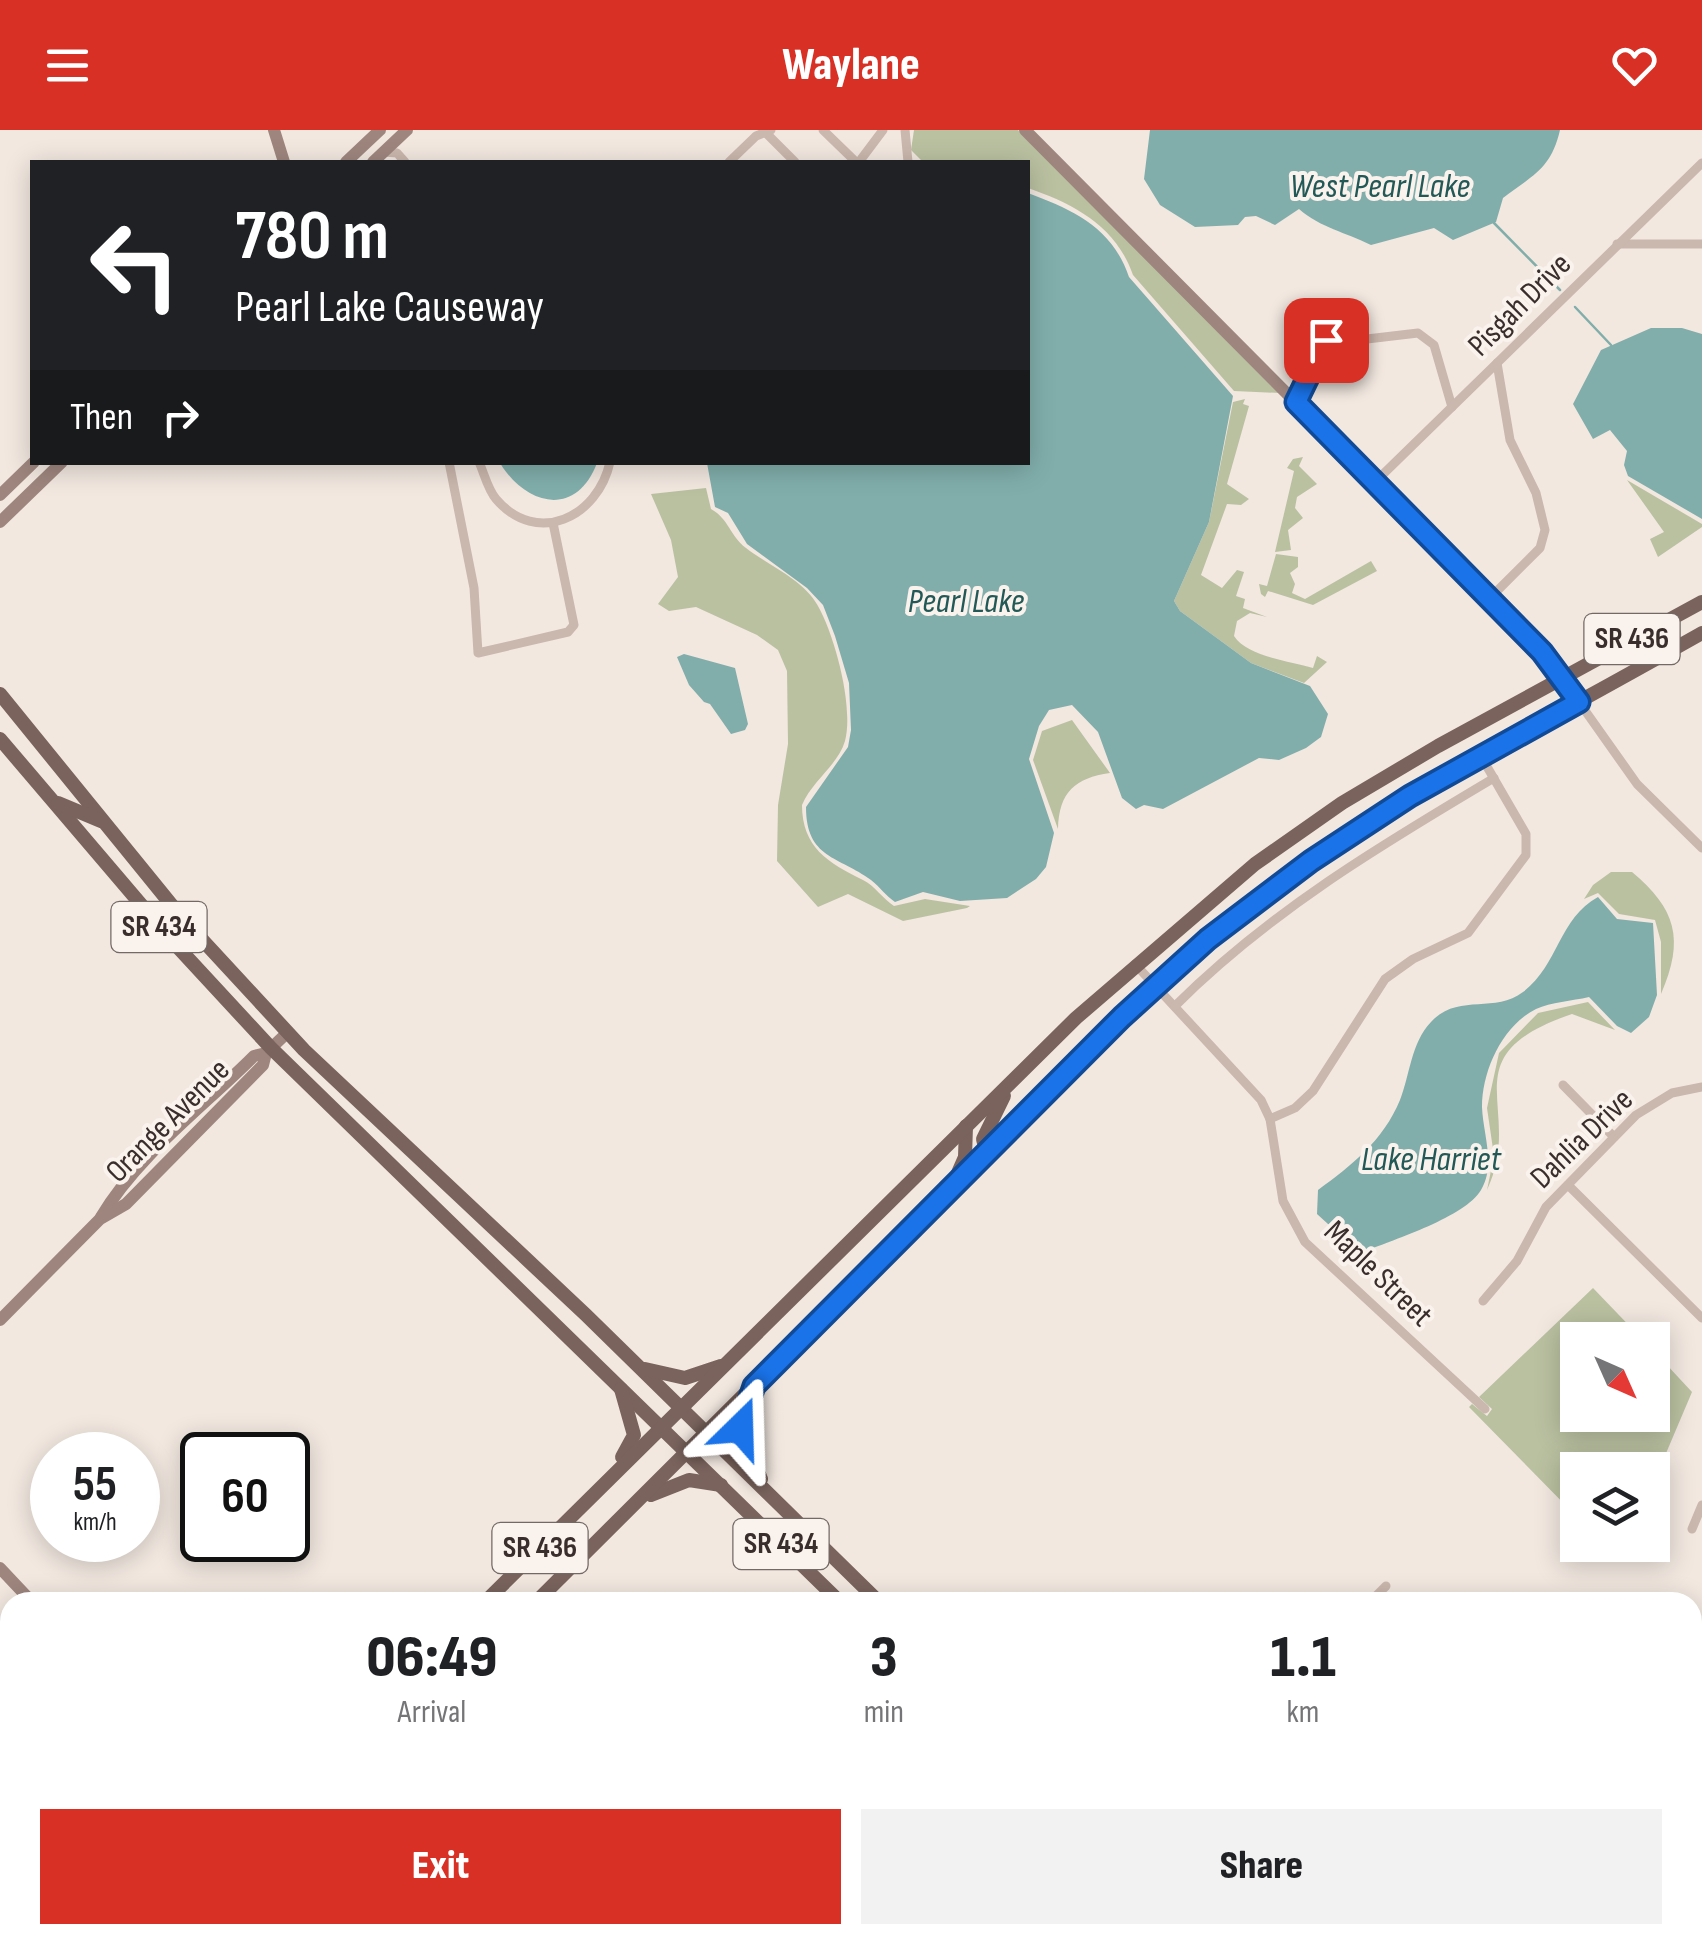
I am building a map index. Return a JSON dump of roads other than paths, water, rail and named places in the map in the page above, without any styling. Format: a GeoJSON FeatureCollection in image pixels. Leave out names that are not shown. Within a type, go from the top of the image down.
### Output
{"type":"FeatureCollection","features":[{"type":"Feature","properties":{"kind":"main road","name":"SR 436"},"geometry":{"type":"LineString","coordinates":[[495,1592],[1014,1078],[1135,964],[1255,864],[1342,803],[1562,676],[1702,602]]}},
{"type":"Feature","properties":{"kind":"main road","name":"SR 436"},"geometry":{"type":"LineString","coordinates":[[546,1592],[1156,986],[1208,939],[1311,861],[1410,796],[1702,633]]}},
{"type":"Feature","properties":{"kind":"main road","name":"SR 434"},"geometry":{"type":"LineString","coordinates":[[0,694],[130,856],[288,1032],[640,1366],[869,1592]]}},
{"type":"Feature","properties":{"kind":"main road","name":"SR 434"},"geometry":{"type":"LineString","coordinates":[[0,739],[268,1050],[427,1196],[831,1592]]}},
{"type":"Feature","properties":{"kind":"main road"},"geometry":{"type":"LineString","coordinates":[[53,801],[101,821]]}},
{"type":"Feature","properties":{"kind":"main road"},"geometry":{"type":"LineString","coordinates":[[80,832],[130,856]]}},
{"type":"Feature","properties":{"kind":"main road"},"geometry":{"type":"LineString","coordinates":[[987,1155],[983,1140],[989,1122],[1014,1078]]}},
{"type":"Feature","properties":{"kind":"main road"},"geometry":{"type":"LineString","coordinates":[[950,1192],[965,1157],[966,1126]]}},
{"type":"Feature","properties":{"kind":"main road"},"geometry":{"type":"LineString","coordinates":[[427,1196],[464,1216],[485,1219]]}},
{"type":"Feature","properties":{"kind":"main road"},"geometry":{"type":"LineString","coordinates":[[640,1366],[685,1378],[726,1364]]}},
{"type":"Feature","properties":{"kind":"main road"},"geometry":{"type":"LineString","coordinates":[[594,1493],[634,1435],[619,1384]]}},
{"type":"Feature","properties":{"kind":"main road"},"geometry":{"type":"LineString","coordinates":[[754,1386],[740,1428],[766,1489]]}},
{"type":"Feature","properties":{"kind":"main road"},"geometry":{"type":"LineString","coordinates":[[637,1502],[690,1480],[723,1486]]}},
{"type":"Feature","properties":{"kind":"street"},"geometry":{"type":"LineString","coordinates":[[274,130],[283,160]]}},
{"type":"Feature","properties":{"kind":"street"},"geometry":{"type":"LineString","coordinates":[[380,159],[407,130]]}},
{"type":"Feature","properties":{"kind":"street"},"geometry":{"type":"LineString","coordinates":[[823,130],[855,160]]}},
{"type":"Feature","properties":{"kind":"street"},"geometry":{"type":"LineString","coordinates":[[859,160],[883,130]]}},
{"type":"Feature","properties":{"kind":"street"},"geometry":{"type":"LineString","coordinates":[[906,130],[908,160]]}},
{"type":"Feature","properties":{"kind":"street"},"geometry":{"type":"LineString","coordinates":[[1025,130],[1490,598],[1562,676],[1637,784],[1702,848]]}},
{"type":"Feature","properties":{"kind":"street"},"geometry":{"type":"LineString","coordinates":[[734,160],[756,136],[769,132],[793,160]]}},
{"type":"Feature","properties":{"kind":"street"},"geometry":{"type":"LineString","coordinates":[[375,135],[380,159]]}},
{"type":"Feature","properties":{"kind":"street"},"geometry":{"type":"LineString","coordinates":[[348,160],[375,135]]}},
{"type":"Feature","properties":{"kind":"street"},"geometry":{"type":"LineString","coordinates":[[380,159],[397,153],[404,160]]}},
{"type":"Feature","properties":{"kind":"street","name":"Pisgah Drive"},"geometry":{"type":"LineString","coordinates":[[1374,483],[1702,163]]}},
{"type":"Feature","properties":{"kind":"street"},"geometry":{"type":"LineString","coordinates":[[1617,244],[1702,244]]}},
{"type":"Feature","properties":{"kind":"street"},"geometry":{"type":"LineString","coordinates":[[1296,402],[1326,340],[1344,334],[1367,339],[1418,333],[1434,345],[1452,407]]}},
{"type":"Feature","properties":{"kind":"street"},"geometry":{"type":"LineString","coordinates":[[1490,598],[1540,548],[1546,530],[1536,494],[1510,440],[1497,363]]}},
{"type":"Feature","properties":{"kind":"street"},"geometry":{"type":"LineString","coordinates":[[0,495],[31,465]]}},
{"type":"Feature","properties":{"kind":"street"},"geometry":{"type":"LineString","coordinates":[[0,522],[59,465]]}},
{"type":"Feature","properties":{"kind":"street"},"geometry":{"type":"LineString","coordinates":[[450,465],[474,588],[478,653],[568,632],[574,624],[554,527]]}},
{"type":"Feature","properties":{"kind":"street"},"geometry":{"type":"LineString","coordinates":[[480,465],[495,499],[523,518],[554,527],[580,513],[604,489],[609,465]]}},
{"type":"Feature","properties":{"kind":"street"},"geometry":{"type":"LineString","coordinates":[[1270,1119],[1296,1108],[1313,1092],[1385,979],[1413,959],[1468,933],[1526,855],[1526,834],[1482,758]]}},
{"type":"Feature","properties":{"kind":"street"},"geometry":{"type":"LineString","coordinates":[[1175,1006],[1234,952],[1331,878],[1494,778]]}},
{"type":"Feature","properties":{"kind":"street","name":"Maple Street"},"geometry":{"type":"LineString","coordinates":[[1135,964],[1247,1080],[1270,1119],[1283,1201],[1305,1242],[1486,1409]]}},
{"type":"Feature","properties":{"kind":"street","name":"Orange Avenue"},"geometry":{"type":"LineString","coordinates":[[0,1320],[100,1220],[114,1195],[170,1138],[254,1056],[268,1050],[288,1032]]}},
{"type":"Feature","properties":{"kind":"street"},"geometry":{"type":"LineString","coordinates":[[1563,1085],[1614,1137]]}},
{"type":"Feature","properties":{"kind":"street","name":"Dahlia Drive"},"geometry":{"type":"LineString","coordinates":[[1483,1301],[1517,1262],[1546,1207],[1614,1137],[1652,1103],[1702,1087]]}},
{"type":"Feature","properties":{"kind":"street"},"geometry":{"type":"LineString","coordinates":[[1568,1185],[1702,1318]]}},
{"type":"Feature","properties":{"kind":"street"},"geometry":{"type":"LineString","coordinates":[[1692,1529],[1702,1506]]}},
{"type":"Feature","properties":{"kind":"street"},"geometry":{"type":"LineString","coordinates":[[0,1568],[23,1592]]}},
{"type":"Feature","properties":{"kind":"street"},"geometry":{"type":"LineString","coordinates":[[1380,1592],[1386,1586]]}},
{"type":"Feature","properties":{"kind":"water","name":"West Pearl Lake"},"geometry":{"type":"Polygon","coordinates":[[[1150,130],[1560,130],[1546,163],[1503,198],[1496,222],[1453,240],[1434,228],[1371,245],[1299,209],[1275,225],[1256,216],[1245,217],[1238,225],[1195,227],[1160,205],[1144,179],[1150,130]]]}},
{"type":"Feature","properties":{"kind":"water","name":"Pearl Lake"},"geometry":{"type":"Polygon","coordinates":[[[1030,194],[1075,214],[1101,233],[1122,260],[1129,277],[1233,396],[1209,522],[1174,601],[1180,611],[1251,663],[1310,686],[1328,714],[1321,737],[1279,760],[1259,758],[1163,809],[1144,805],[1136,809],[1122,798],[1098,732],[1072,705],[1049,710],[1039,726],[1029,759],[1054,833],[1046,867],[1036,879],[1007,898],[960,901],[923,892],[895,902],[871,880],[818,847],[807,824],[806,807],[848,747],[851,730],[849,683],[823,605],[807,588],[747,544],[728,513],[715,507],[707,465],[1030,465],[1030,194]]]}},
{"type":"Feature","properties":{"kind":"water"},"geometry":{"type":"Polygon","coordinates":[[[1651,328],[1682,328],[1702,334],[1702,519],[1628,476],[1624,465],[1627,451],[1610,430],[1593,439],[1573,404],[1601,350],[1651,328]]]}},
{"type":"Feature","properties":{"kind":"water"},"geometry":{"type":"Polygon","coordinates":[[[501,465],[596,465],[588,481],[564,499],[537,496],[511,478],[501,465]]]}},
{"type":"Feature","properties":{"kind":"water"},"geometry":{"type":"Polygon","coordinates":[[[684,654],[735,668],[748,724],[745,730],[731,734],[710,704],[689,685],[677,657],[684,654]]]}},
{"type":"Feature","properties":{"kind":"water","name":"Lake Harriet"},"geometry":{"type":"Polygon","coordinates":[[[1598,897],[1617,919],[1653,923],[1657,995],[1649,1017],[1631,1033],[1617,1026],[1589,997],[1542,1007],[1524,1017],[1496,1051],[1486,1079],[1482,1107],[1488,1170],[1481,1190],[1460,1209],[1411,1234],[1366,1251],[1350,1244],[1317,1214],[1318,1190],[1354,1161],[1385,1128],[1400,1100],[1424,1030],[1452,1008],[1500,1002],[1523,992],[1544,969],[1575,917],[1598,897]]]}},
{"type":"Feature","properties":{"kind":"waterway"},"geometry":{"type":"LineString","coordinates":[[1494,223],[1560,290]]}},
{"type":"Feature","properties":{"kind":"waterway"},"geometry":{"type":"LineString","coordinates":[[1575,307],[1611,345]]}}]}
